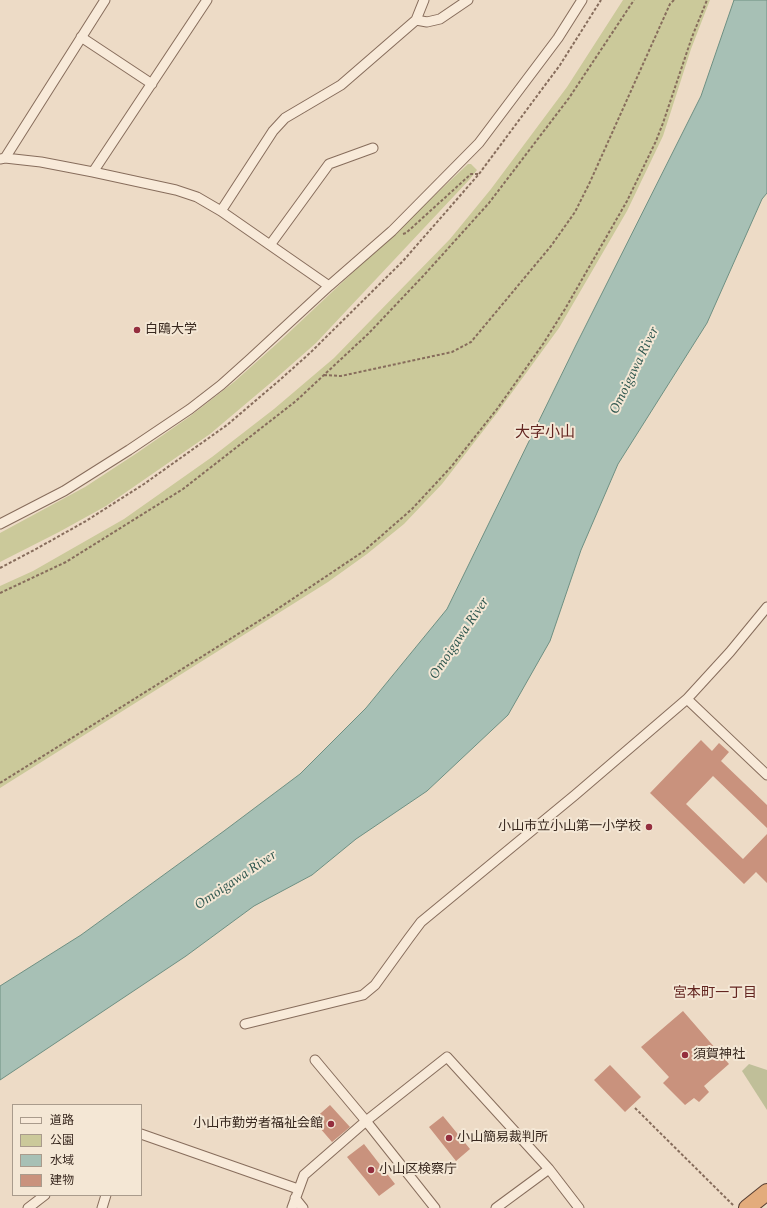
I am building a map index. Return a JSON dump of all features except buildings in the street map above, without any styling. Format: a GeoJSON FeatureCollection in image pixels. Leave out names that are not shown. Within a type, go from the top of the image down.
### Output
{"type":"FeatureCollection","features":[{"type":"Feature","properties":{"kind":"highway"},"geometry":{"type":"LineString","coordinates":[[747,1208],[767,1192]]}},
{"type":"Feature","properties":{"kind":"street"},"geometry":{"type":"LineString","coordinates":[[105,0],[2,158],[41,162],[93,172],[176,190],[197,197],[221,211],[329,286]]}},
{"type":"Feature","properties":{"kind":"street"},"geometry":{"type":"LineString","coordinates":[[93,172],[207,0]]}},
{"type":"Feature","properties":{"kind":"street"},"geometry":{"type":"LineString","coordinates":[[221,211],[273,131],[285,118],[341,85],[416,20],[424,0]]}},
{"type":"Feature","properties":{"kind":"street"},"geometry":{"type":"LineString","coordinates":[[416,20],[427,22],[440,19],[468,0]]}},
{"type":"Feature","properties":{"kind":"street"},"geometry":{"type":"LineString","coordinates":[[0,524],[64,491],[129,450],[190,409],[221,385],[250,359],[329,286],[392,231],[479,143],[558,38],[582,0]]}},
{"type":"Feature","properties":{"kind":"street"},"geometry":{"type":"LineString","coordinates":[[81,37],[152,84]]}},
{"type":"Feature","properties":{"kind":"street"},"geometry":{"type":"LineString","coordinates":[[270,245],[329,164],[373,148]]}},
{"type":"Feature","properties":{"kind":"street"},"geometry":{"type":"LineString","coordinates":[[245,1024],[363,995],[375,986],[408,938],[421,922],[575,795],[687,699],[730,652],[767,607]]}},
{"type":"Feature","properties":{"kind":"street"},"geometry":{"type":"LineString","coordinates":[[687,699],[767,775]]}},
{"type":"Feature","properties":{"kind":"street"},"geometry":{"type":"LineString","coordinates":[[292,1208],[304,1175],[366,1121],[447,1057],[549,1169],[579,1208]]}},
{"type":"Feature","properties":{"kind":"street"},"geometry":{"type":"LineString","coordinates":[[315,1060],[435,1208]]}},
{"type":"Feature","properties":{"kind":"street"},"geometry":{"type":"LineString","coordinates":[[142,1134],[297,1194],[303,1208]]}},
{"type":"Feature","properties":{"kind":"street"},"geometry":{"type":"LineString","coordinates":[[496,1208],[549,1169]]}},
{"type":"Feature","properties":{"kind":"street"},"geometry":{"type":"LineString","coordinates":[[28,1208],[44,1196]]}},
{"type":"Feature","properties":{"kind":"street"},"geometry":{"type":"LineString","coordinates":[[102,1208],[106,1196]]}},
{"type":"Feature","properties":{"kind":"path"},"geometry":{"type":"LineString","coordinates":[[0,568],[36,550],[86,521],[144,484],[227,425],[310,353],[403,261],[479,174],[560,65],[601,0]]}},
{"type":"Feature","properties":{"kind":"path"},"geometry":{"type":"LineString","coordinates":[[0,594],[66,562],[183,489],[296,401],[368,334],[426,274],[489,203],[568,98],[634,0]]}},
{"type":"Feature","properties":{"kind":"path"},"geometry":{"type":"LineString","coordinates":[[324,375],[341,376],[445,354],[471,342],[551,246],[575,212],[670,4],[674,0]]}},
{"type":"Feature","properties":{"kind":"path"},"geometry":{"type":"LineString","coordinates":[[0,783],[270,614],[364,551],[412,509],[451,467],[497,409],[543,344],[565,309],[627,201],[656,141],[706,0]]}},
{"type":"Feature","properties":{"kind":"path"},"geometry":{"type":"LineString","coordinates":[[392,231],[399,234],[406,233],[471,174],[479,174]]}},
{"type":"Feature","properties":{"kind":"path"},"geometry":{"type":"LineString","coordinates":[[634,1108],[736,1208]]}},
{"type":"Feature","properties":{"kind":"green space"},"geometry":{"type":"Polygon","coordinates":[[[623,0],[710,0],[691,49],[663,136],[627,211],[559,328],[497,413],[442,484],[404,524],[367,554],[328,582],[0,788],[0,586],[33,571],[124,519],[212,457],[274,409],[334,358],[450,239],[491,189],[567,87],[623,0]]]}},
{"type":"Feature","properties":{"kind":"green space"},"geometry":{"type":"Polygon","coordinates":[[[468,164],[471,164],[477,170],[470,179],[316,343],[274,380],[210,434],[106,506],[0,562],[0,533],[85,487],[189,417],[234,382],[281,340],[468,164]]]}},
{"type":"Feature","properties":{"kind":"green space"},"geometry":{"type":"Polygon","coordinates":[[[749,1064],[767,1070],[767,1110],[742,1071],[749,1064]]]}},
{"type":"Feature","properties":{"kind":"water","name":"Omoigawa River"},"geometry":{"type":"Polygon","coordinates":[[[734,0],[767,0],[767,193],[762,199],[707,323],[618,464],[581,550],[550,641],[508,715],[427,791],[356,839],[312,875],[254,906],[186,956],[0,1080],[0,986],[81,935],[300,774],[366,708],[447,609],[576,345],[701,96],[734,0]]]}},
{"type":"Feature","properties":{"kind":"place","name":"白鴎大学"},"geometry":{"type":"Point","coordinates":[137,330]}},
{"type":"Feature","properties":{"kind":"place","name":"小山市立小山第一小学校"},"geometry":{"type":"Point","coordinates":[649,827]}},
{"type":"Feature","properties":{"kind":"place","name":"須賀神社"},"geometry":{"type":"Point","coordinates":[685,1055]}},
{"type":"Feature","properties":{"kind":"place","name":"小山市勤労者福祉会館"},"geometry":{"type":"Point","coordinates":[331,1124]}},
{"type":"Feature","properties":{"kind":"place","name":"小山簡易裁判所"},"geometry":{"type":"Point","coordinates":[449,1138]}},
{"type":"Feature","properties":{"kind":"place","name":"小山区検察庁"},"geometry":{"type":"Point","coordinates":[371,1170]}},
{"type":"Feature","properties":{"kind":"district","name":"大字小山"},"geometry":{"type":"Point","coordinates":[545,434]}},
{"type":"Feature","properties":{"kind":"district","name":"宮本町一丁目"},"geometry":{"type":"Point","coordinates":[715,994]}}]}
